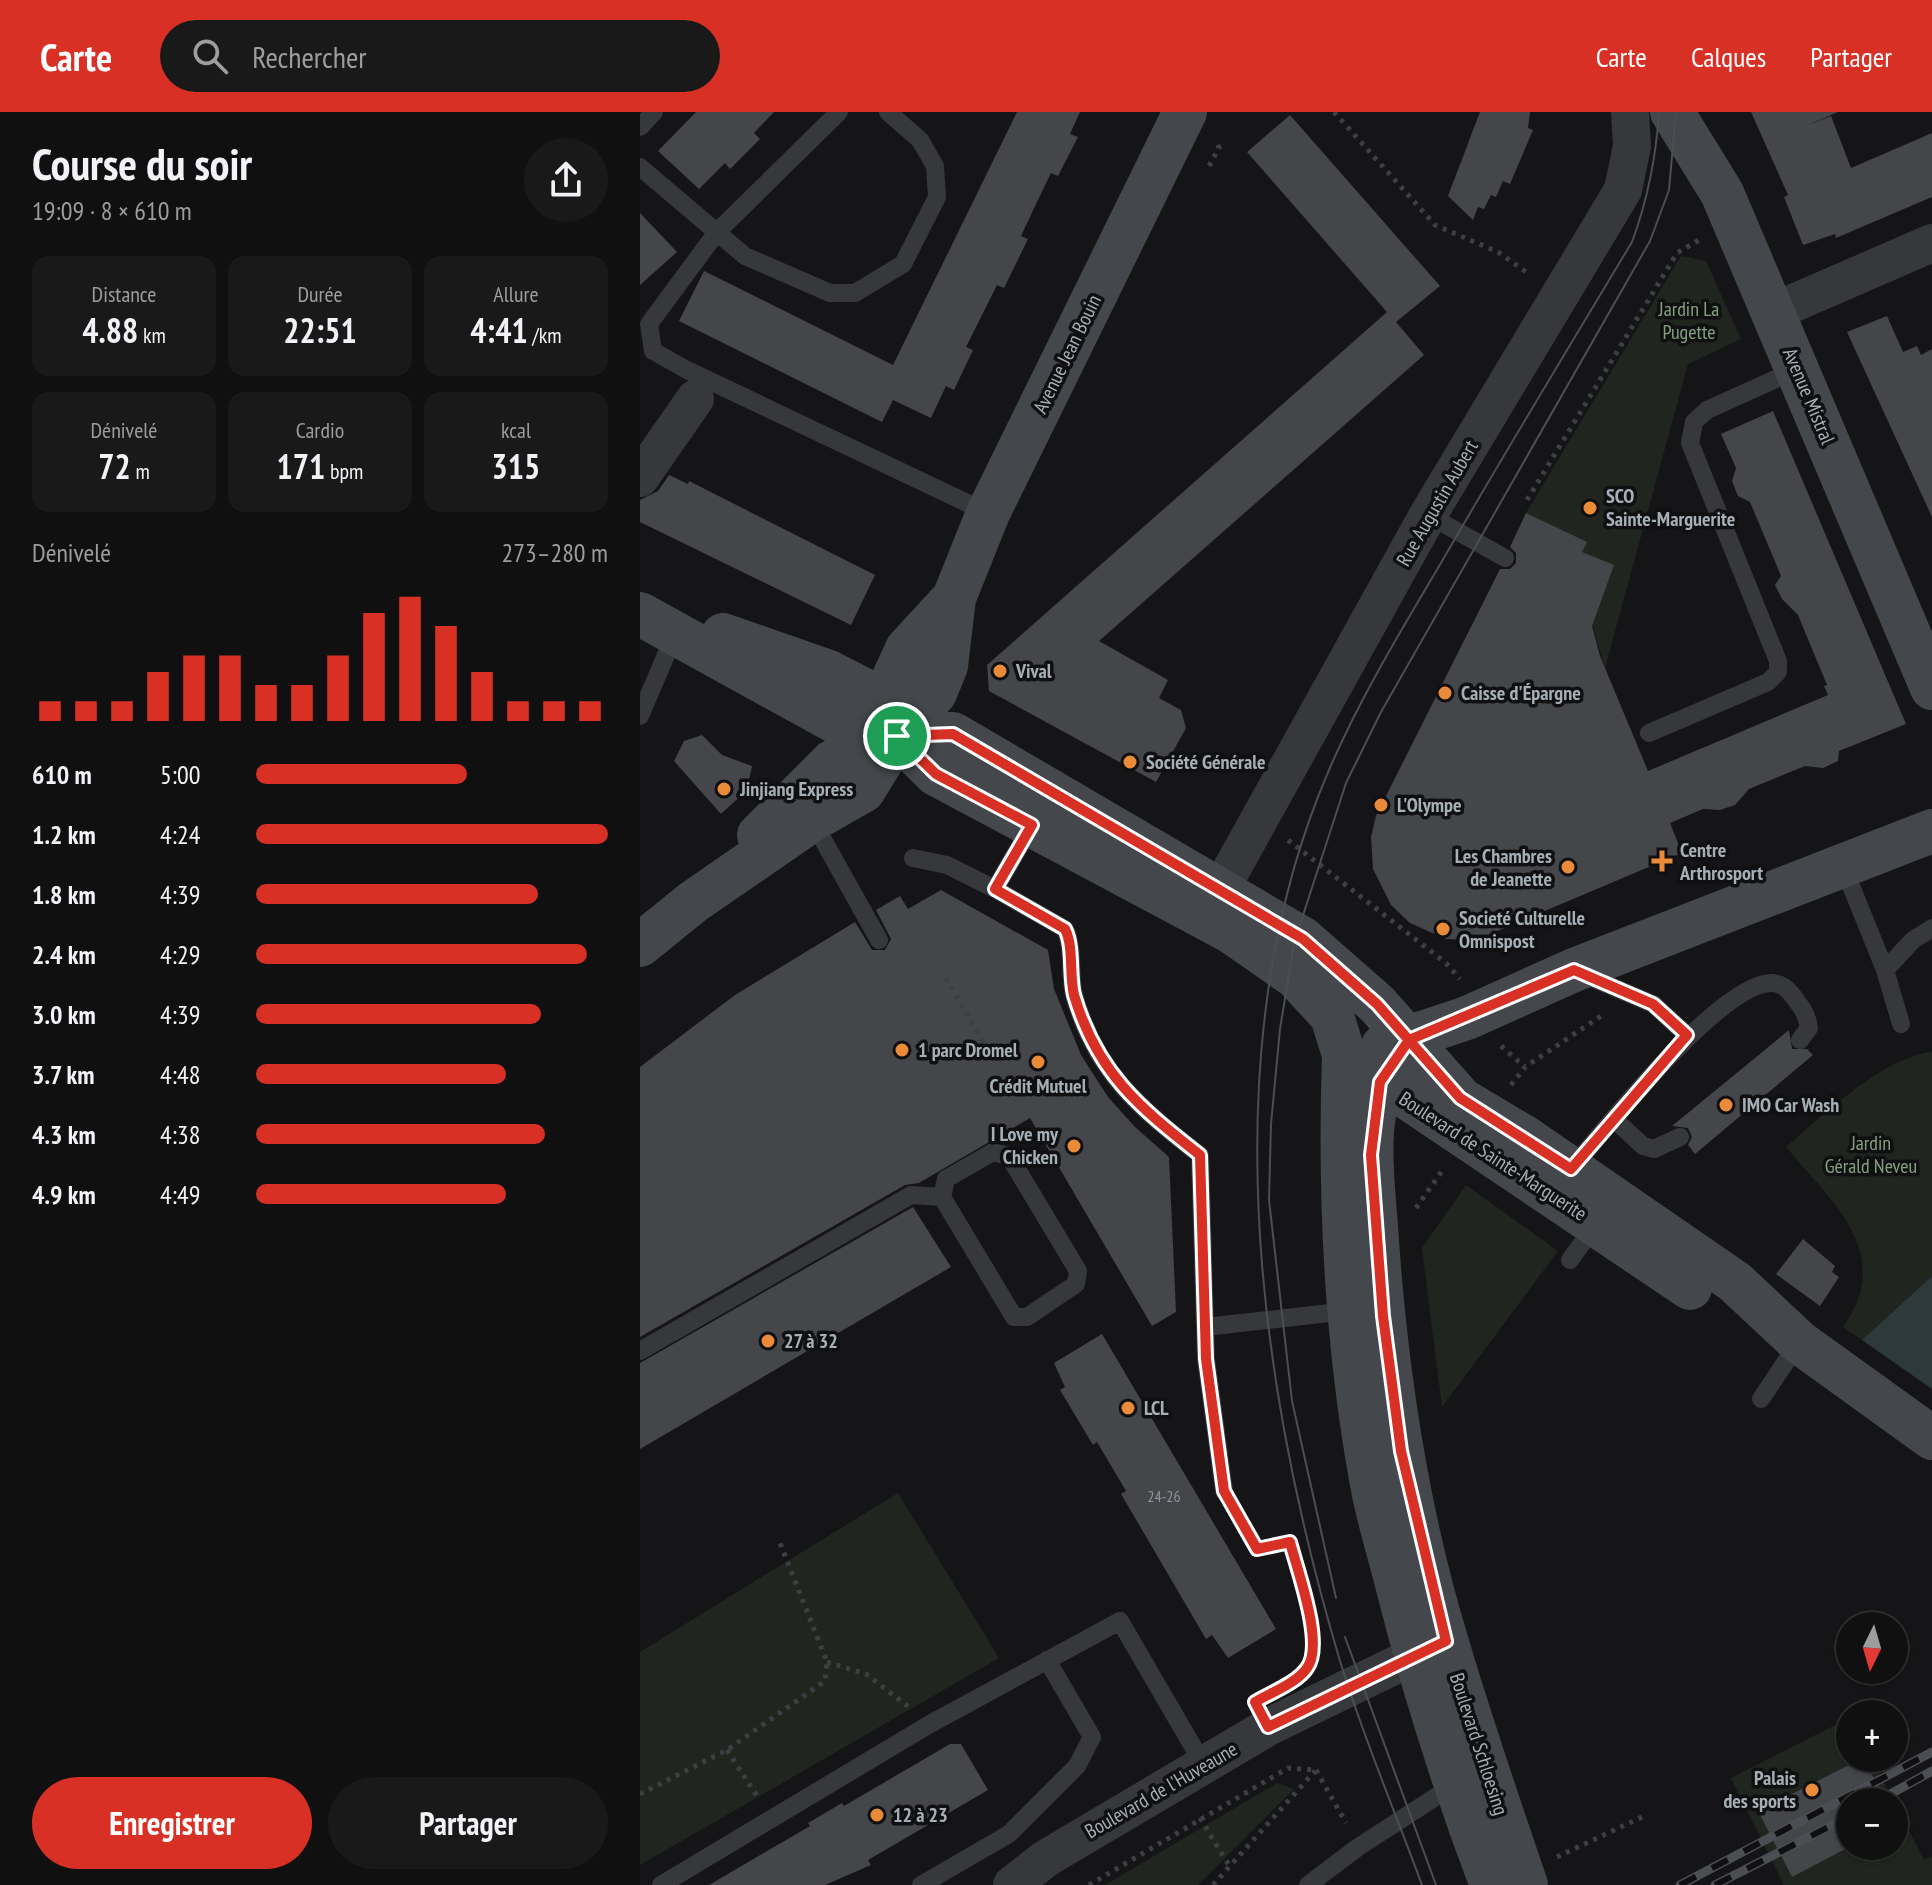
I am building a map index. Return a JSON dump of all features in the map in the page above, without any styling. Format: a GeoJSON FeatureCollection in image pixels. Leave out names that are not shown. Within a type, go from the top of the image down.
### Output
{"type":"FeatureCollection","features":[{"type":"Feature","properties":{"kind":"main road","name":"Avenue Jean Bouin"},"geometry":{"type":"LineString","coordinates":[[693,902],[812,820],[863,791],[897,736],[935,693],[946,666],[954,598],[988,513],[1185,112]]}},
{"type":"Feature","properties":{"kind":"main road","name":"Avenue Mistral"},"geometry":{"type":"LineString","coordinates":[[1672,112],[1722,193],[1932,688]]}},
{"type":"Feature","properties":{"kind":"main road"},"geometry":{"type":"LineString","coordinates":[[640,606],[829,672],[864,690],[897,736],[936,774],[1171,897],[1230,931],[1296,977],[1332,1016],[1344,1055],[1409,1040],[1574,970],[1932,831]]}},
{"type":"Feature","properties":{"kind":"main road","name":"Boulevard de Sainte-Marguerite"},"geometry":{"type":"LineString","coordinates":[[658,624],[838,723],[897,736],[953,734],[1303,939],[1361,988],[1460,1098],[1571,1169],[1735,1282],[1799,1342],[1932,1438]]}},
{"type":"Feature","properties":{"kind":"main road"},"geometry":{"type":"LineString","coordinates":[[640,945],[693,902],[832,762],[897,736]]}},
{"type":"Feature","properties":{"kind":"main road","name":"Boulevard Schloesing"},"geometry":{"type":"LineString","coordinates":[[1409,1040],[1380,1082],[1371,1155],[1383,1316],[1430,1648]]}},
{"type":"Feature","properties":{"kind":"main road","name":"Boulevard de Sainte-Marguerite"},"geometry":{"type":"LineString","coordinates":[[1344,1055],[1717,1306],[1799,1342]]}},
{"type":"Feature","properties":{"kind":"main road","name":"Boulevard Schloesing"},"geometry":{"type":"LineString","coordinates":[[1344,1055],[1340,1160],[1348,1311],[1372,1486],[1430,1648],[1470,1774],[1492,1885]]}},
{"type":"Feature","properties":{"kind":"main road","name":"Boulevard Schloesing"},"geometry":{"type":"LineString","coordinates":[[1470,1774],[1540,1872]]}},
{"type":"Feature","properties":{"kind":"street","name":"Rue Augustin Aubert"},"geometry":{"type":"LineString","coordinates":[[1220,890],[1428,515],[1623,190],[1632,146],[1630,112]]}},
{"type":"Feature","properties":{"kind":"street"},"geometry":{"type":"LineString","coordinates":[[1773,312],[1932,243]]}},
{"type":"Feature","properties":{"kind":"street"},"geometry":{"type":"LineString","coordinates":[[640,478],[695,399]]}},
{"type":"Feature","properties":{"kind":"street","name":"Boulevard de l'Huveaune"},"geometry":{"type":"LineString","coordinates":[[1012,1885],[1045,1859],[1268,1727],[1430,1648]]}},
{"type":"Feature","properties":{"kind":"lane"},"geometry":{"type":"LineString","coordinates":[[640,127],[654,112]]}},
{"type":"Feature","properties":{"kind":"lane"},"geometry":{"type":"LineString","coordinates":[[839,112],[717,232],[649,324],[653,351],[700,377],[988,513]]}},
{"type":"Feature","properties":{"kind":"lane"},"geometry":{"type":"LineString","coordinates":[[640,167],[745,256],[830,293],[855,293],[877,283],[903,264],[937,197],[935,166],[920,140],[888,112]]}},
{"type":"Feature","properties":{"kind":"lane"},"geometry":{"type":"LineString","coordinates":[[1649,733],[1768,682],[1778,672],[1778,661],[1690,443],[1694,422],[1707,410],[1798,369]]}},
{"type":"Feature","properties":{"kind":"lane"},"geometry":{"type":"LineString","coordinates":[[1428,515],[1505,558]]}},
{"type":"Feature","properties":{"kind":"lane"},"geometry":{"type":"LineString","coordinates":[[640,716],[658,624]]}},
{"type":"Feature","properties":{"kind":"lane"},"geometry":{"type":"LineString","coordinates":[[812,820],[879,940]]}},
{"type":"Feature","properties":{"kind":"lane"},"geometry":{"type":"LineString","coordinates":[[995,889],[1032,825]]}},
{"type":"Feature","properties":{"kind":"lane"},"geometry":{"type":"LineString","coordinates":[[913,858],[947,865],[1065,929],[1070,938],[1072,986],[1083,1026],[1120,1087],[1150,1117],[1200,1155],[1206,1359],[1224,1491]]}},
{"type":"Feature","properties":{"kind":"lane"},"geometry":{"type":"LineString","coordinates":[[1843,866],[1885,970],[1901,1024]]}},
{"type":"Feature","properties":{"kind":"lane"},"geometry":{"type":"LineString","coordinates":[[1885,970],[1913,940],[1932,928]]}},
{"type":"Feature","properties":{"kind":"lane"},"geometry":{"type":"LineString","coordinates":[[1574,970],[1653,1004],[1687,1035]]}},
{"type":"Feature","properties":{"kind":"lane"},"geometry":{"type":"LineString","coordinates":[[1571,1169],[1687,1035],[1746,993],[1771,983],[1785,986],[1807,1014],[1809,1028],[1800,1040]]}},
{"type":"Feature","properties":{"kind":"lane"},"geometry":{"type":"LineString","coordinates":[[1614,1119],[1643,1146],[1654,1149],[1680,1137]]}},
{"type":"Feature","properties":{"kind":"lane"},"geometry":{"type":"LineString","coordinates":[[993,1152],[1009,1156],[1078,1271],[1076,1284],[1027,1317],[1014,1317],[942,1197],[946,1179],[993,1152]]}},
{"type":"Feature","properties":{"kind":"lane"},"geometry":{"type":"LineString","coordinates":[[640,1351],[911,1195],[942,1197]]}},
{"type":"Feature","properties":{"kind":"lane"},"geometry":{"type":"LineString","coordinates":[[1570,1260],[1596,1224]]}},
{"type":"Feature","properties":{"kind":"lane"},"geometry":{"type":"LineString","coordinates":[[1205,1327],[1348,1311]]}},
{"type":"Feature","properties":{"kind":"lane"},"geometry":{"type":"LineString","coordinates":[[1761,1399],[1799,1342]]}},
{"type":"Feature","properties":{"kind":"lane"},"geometry":{"type":"LineString","coordinates":[[661,1885],[930,1724],[1120,1621],[1203,1764]]}},
{"type":"Feature","properties":{"kind":"lane"},"geometry":{"type":"LineString","coordinates":[[921,1885],[1009,1834],[1077,1766],[1092,1737],[1047,1660]]}},
{"type":"Feature","properties":{"kind":"lane"},"geometry":{"type":"LineString","coordinates":[[1308,1885],[1357,1848],[1470,1774]]}},
{"type":"Feature","properties":{"kind":"path"},"geometry":{"type":"LineString","coordinates":[[1334,112],[1435,225],[1498,252],[1560,297]]}},
{"type":"Feature","properties":{"kind":"path"},"geometry":{"type":"LineString","coordinates":[[1527,500],[1677,253],[1732,222]]}},
{"type":"Feature","properties":{"kind":"path"},"geometry":{"type":"LineString","coordinates":[[1258,817],[1446,963],[1488,1009]]}},
{"type":"Feature","properties":{"kind":"path"},"geometry":{"type":"LineString","coordinates":[[946,978],[993,1059]]}},
{"type":"Feature","properties":{"kind":"path"},"geometry":{"type":"LineString","coordinates":[[1485,1113],[1525,1067],[1594,1019],[1638,997]]}},
{"type":"Feature","properties":{"kind":"path"},"geometry":{"type":"LineString","coordinates":[[1224,1491],[1257,1549],[1290,1542],[1311,1627],[1314,1654],[1307,1670]]}},
{"type":"Feature","properties":{"kind":"path"},"geometry":{"type":"LineString","coordinates":[[640,1794],[727,1750],[825,1681],[827,1662],[778,1538]]}},
{"type":"Feature","properties":{"kind":"path"},"geometry":{"type":"LineString","coordinates":[[827,1662],[866,1674],[930,1724]]}},
{"type":"Feature","properties":{"kind":"path"},"geometry":{"type":"LineString","coordinates":[[1268,1727],[1288,1768]]}},
{"type":"Feature","properties":{"kind":"path"},"geometry":{"type":"LineString","coordinates":[[727,1750],[772,1819]]}},
{"type":"Feature","properties":{"kind":"path"},"geometry":{"type":"LineString","coordinates":[[1089,1885],[1288,1768],[1316,1770],[1213,1885]]}},
{"type":"Feature","properties":{"kind":"path"},"geometry":{"type":"LineString","coordinates":[[1540,1872],[1644,1816]]}},
{"type":"Feature","properties":{"kind":"path"},"geometry":{"type":"LineString","coordinates":[[1200,1818],[1230,1867]]}},
{"type":"Feature","properties":{"kind":"green space","name":"SCO Sainte-Marguerite"},"geometry":{"type":"Polygon","coordinates":[[[1681,256],[1706,261],[1741,339],[1688,364],[1605,668],[1584,597],[1526,513],[1681,256]]]}},
{"type":"Feature","properties":{"kind":"green space","name":"Jardin Gérald Neveu"},"geometry":{"type":"Polygon","coordinates":[[[1932,1052],[1932,1276],[1862,1340],[1843,1327],[1858,1300],[1863,1275],[1860,1252],[1838,1208],[1786,1147],[1874,1076],[1913,1056],[1932,1052]]]}},
{"type":"Feature","properties":{"kind":"green space"},"geometry":{"type":"Polygon","coordinates":[[[1466,1185],[1558,1251],[1442,1407],[1422,1248],[1466,1185]]]}},
{"type":"Feature","properties":{"kind":"green space"},"geometry":{"type":"Polygon","coordinates":[[[898,1493],[999,1658],[640,1865],[640,1652],[898,1493]]]}},
{"type":"Feature","properties":{"kind":"green space","name":"Palais des sports"},"geometry":{"type":"Polygon","coordinates":[[[1836,1725],[1836,1772],[1878,1772],[1887,1788],[1836,1788],[1836,1860],[1908,1860],[1908,1829],[1924,1860],[1932,1856],[1932,1885],[1784,1885],[1731,1778],[1836,1725]]]}},
{"type":"Feature","properties":{"kind":"green space"},"geometry":{"type":"Polygon","coordinates":[[[1277,1783],[1294,1789],[1198,1885],[1105,1885],[1277,1783]]]}},
{"type":"Feature","properties":{"kind":"shaded area"},"geometry":{"type":"Polygon","coordinates":[[[1932,1276],[1932,1389],[1862,1340],[1932,1276]]]}},
{"type":"Feature","properties":{"kind":"building"},"geometry":{"type":"Polygon","coordinates":[[[696,112],[774,112],[754,133],[760,139],[730,169],[725,163],[699,189],[658,151],[696,112]]]}},
{"type":"Feature","properties":{"kind":"building"},"geometry":{"type":"Polygon","coordinates":[[[1017,112],[1080,112],[1070,134],[1078,137],[1058,176],[1051,173],[1021,236],[1028,239],[1004,288],[997,285],[966,347],[973,350],[954,390],[946,386],[931,418],[893,400],[882,422],[679,321],[704,271],[893,365],[1017,112]]]}},
{"type":"Feature","properties":{"kind":"building"},"geometry":{"type":"Polygon","coordinates":[[[1480,112],[1530,112],[1528,128],[1533,130],[1510,184],[1503,181],[1496,197],[1491,195],[1484,209],[1478,207],[1473,220],[1448,196],[1480,112]]]}},
{"type":"Feature","properties":{"kind":"building"},"geometry":{"type":"Polygon","coordinates":[[[1751,112],[1838,112],[1808,125],[1831,116],[1851,168],[1932,133],[1932,197],[1836,238],[1835,234],[1803,245],[1784,197],[1788,195],[1751,112]]]}},
{"type":"Feature","properties":{"kind":"building"},"geometry":{"type":"Polygon","coordinates":[[[1290,115],[1440,286],[1396,322],[1424,355],[1099,641],[1168,680],[1159,698],[1181,710],[1186,728],[1156,782],[989,691],[987,665],[1387,312],[1247,152],[1290,115]]]}},
{"type":"Feature","properties":{"kind":"building"},"geometry":{"type":"Polygon","coordinates":[[[640,213],[677,252],[640,285],[640,213]]]}},
{"type":"Feature","properties":{"kind":"building"},"geometry":{"type":"Polygon","coordinates":[[[1887,316],[1903,352],[1917,346],[1921,355],[1932,349],[1932,517],[1847,332],[1887,316]]]}},
{"type":"Feature","properties":{"kind":"building"},"geometry":{"type":"Polygon","coordinates":[[[1773,411],[1906,724],[1839,751],[1838,761],[1823,768],[1805,766],[1749,789],[1735,805],[1720,810],[1703,809],[1670,823],[1682,853],[1476,940],[1446,939],[1410,923],[1391,905],[1373,869],[1371,837],[1376,816],[1500,569],[1510,569],[1516,563],[1516,553],[1510,547],[1526,513],[1587,542],[1582,552],[1614,565],[1592,626],[1600,656],[1648,771],[1828,695],[1824,686],[1827,685],[1798,615],[1782,599],[1775,585],[1781,576],[1750,502],[1738,496],[1732,481],[1736,468],[1721,434],[1773,411]]]}},
{"type":"Feature","properties":{"kind":"building"},"geometry":{"type":"Polygon","coordinates":[[[669,475],[688,484],[689,481],[875,575],[851,625],[640,522],[640,500],[658,491],[669,475]]]}},
{"type":"Feature","properties":{"kind":"building"},"geometry":{"type":"Polygon","coordinates":[[[702,735],[722,755],[752,766],[747,790],[721,814],[674,761],[684,741],[702,735]]]}},
{"type":"Feature","properties":{"kind":"building"},"geometry":{"type":"Polygon","coordinates":[[[941,890],[1048,950],[1054,989],[1081,1055],[1108,1097],[1135,1127],[1169,1157],[1176,1312],[1152,1326],[1030,1118],[919,1183],[905,1185],[640,1337],[640,1067],[735,995],[855,922],[872,950],[885,950],[891,939],[876,910],[900,896],[908,909],[941,890]]]}},
{"type":"Feature","properties":{"kind":"building","name":"IMO Car Wash"},"geometry":{"type":"Polygon","coordinates":[[[1789,1030],[1792,1049],[1807,1049],[1813,1055],[1695,1154],[1688,1145],[1692,1137],[1688,1128],[1672,1126],[1789,1030]]]}},
{"type":"Feature","properties":{"kind":"building","name":"27 à 32"},"geometry":{"type":"Polygon","coordinates":[[[913,1207],[951,1267],[640,1449],[640,1363],[913,1207]]]}},
{"type":"Feature","properties":{"kind":"building"},"geometry":{"type":"Polygon","coordinates":[[[1803,1239],[1835,1266],[1832,1272],[1839,1277],[1820,1306],[1776,1274],[1803,1239]]]}},
{"type":"Feature","properties":{"kind":"building"},"geometry":{"type":"Polygon","coordinates":[[[1102,1334],[1276,1629],[1228,1658],[1212,1635],[1206,1639],[1121,1494],[1126,1491],[1097,1442],[1093,1445],[1060,1390],[1065,1387],[1054,1363],[1102,1334]]]}},
{"type":"Feature","properties":{"kind":"building","name":"12 à 23"},"geometry":{"type":"Polygon","coordinates":[[[950,1744],[961,1744],[988,1790],[868,1860],[871,1865],[825,1885],[709,1885],[810,1826],[808,1823],[842,1803],[844,1806],[950,1744]]]}},
{"type":"Feature","properties":{"kind":"building"},"geometry":{"type":"Polygon","coordinates":[[[1836,1772],[1871,1772],[1879,1788],[1836,1788],[1836,1854],[1792,1877],[1758,1811],[1836,1772]]]}},
{"type":"Feature","properties":{"kind":"tram line"},"geometry":{"type":"LineString","coordinates":[[1422,1885],[1340,1661],[1311,1554],[1287,1443],[1269,1329],[1259,1214],[1258,1099],[1269,986],[1292,876],[1329,770],[1394,642],[1632,242],[1650,178],[1659,112]]}},
{"type":"Feature","properties":{"kind":"tram line"},"geometry":{"type":"LineString","coordinates":[[1336,1598],[1292,1401],[1269,1200],[1271,1124],[1280,1029],[1294,943],[1346,783],[1381,712],[1650,241],[1669,190],[1676,112]]}},
{"type":"Feature","properties":{"kind":"tram line"},"geometry":{"type":"LineString","coordinates":[[1345,1637],[1436,1885]]}},
{"type":"Feature","properties":{"kind":"railway"},"geometry":{"type":"LineString","coordinates":[[1680,1885],[1932,1752]]}},
{"type":"Feature","properties":{"kind":"railway"},"geometry":{"type":"LineString","coordinates":[[1901,1788],[1932,1771]]}},
{"type":"Feature","properties":{"kind":"railway"},"geometry":{"type":"LineString","coordinates":[[1715,1885],[1836,1823]]}},
{"type":"Feature","properties":{"kind":"place","name":"SCO Sainte-Marguerite"},"geometry":{"type":"Point","coordinates":[1590,508]}},
{"type":"Feature","properties":{"kind":"place","name":"Vival"},"geometry":{"type":"Point","coordinates":[1000,671]}},
{"type":"Feature","properties":{"kind":"place","name":"Caisse d'Épargne"},"geometry":{"type":"Point","coordinates":[1445,693]}},
{"type":"Feature","properties":{"kind":"place","name":"Société Générale"},"geometry":{"type":"Point","coordinates":[1130,762]}},
{"type":"Feature","properties":{"kind":"place","name":"Jinjiang Express"},"geometry":{"type":"Point","coordinates":[724,789]}},
{"type":"Feature","properties":{"kind":"place","name":"L'Olympe"},"geometry":{"type":"Point","coordinates":[1381,805]}},
{"type":"Feature","properties":{"kind":"place","name":"Centre Arthrosport"},"geometry":{"type":"Point","coordinates":[1662,861]}},
{"type":"Feature","properties":{"kind":"place","name":"Les Chambres de Jeanette"},"geometry":{"type":"Point","coordinates":[1568,867]}},
{"type":"Feature","properties":{"kind":"place","name":"Societé Culturelle Omnispost"},"geometry":{"type":"Point","coordinates":[1443,929]}},
{"type":"Feature","properties":{"kind":"place","name":"1 parc Dromel"},"geometry":{"type":"Point","coordinates":[902,1050]}},
{"type":"Feature","properties":{"kind":"place","name":"Crédit Mutuel"},"geometry":{"type":"Point","coordinates":[1038,1062]}},
{"type":"Feature","properties":{"kind":"place","name":"IMO Car Wash"},"geometry":{"type":"Point","coordinates":[1726,1105]}},
{"type":"Feature","properties":{"kind":"place","name":"I Love my Chicken"},"geometry":{"type":"Point","coordinates":[1074,1146]}},
{"type":"Feature","properties":{"kind":"place","name":"27 à 32"},"geometry":{"type":"Point","coordinates":[768,1341]}},
{"type":"Feature","properties":{"kind":"place","name":"LCL"},"geometry":{"type":"Point","coordinates":[1128,1408]}},
{"type":"Feature","properties":{"kind":"place","name":"Palais des sports"},"geometry":{"type":"Point","coordinates":[1812,1790]}},
{"type":"Feature","properties":{"kind":"place","name":"12 à 23"},"geometry":{"type":"Point","coordinates":[877,1815]}},
{"type":"Feature","properties":{"kind":"route"},"geometry":{"type":"LineString","coordinates":[[897,736],[936,774],[1032,825],[995,889],[1065,929],[1070,938],[1068,959],[1072,986],[1083,1026],[1120,1087],[1150,1117],[1200,1155],[1206,1359],[1224,1491],[1257,1549],[1290,1542],[1311,1627],[1314,1654],[1307,1670],[1255,1702],[1268,1727],[1446,1641],[1401,1451],[1383,1316],[1371,1155],[1380,1082],[1409,1040],[1574,970],[1653,1004],[1687,1035],[1571,1169],[1460,1098],[1409,1040],[1377,1004],[1303,939],[953,734],[897,736]]}},
{"type":"Feature","properties":{"kind":"park label","name":"Jardin La Pugette"},"geometry":{"type":"Point","coordinates":[1689,320]}}]}
